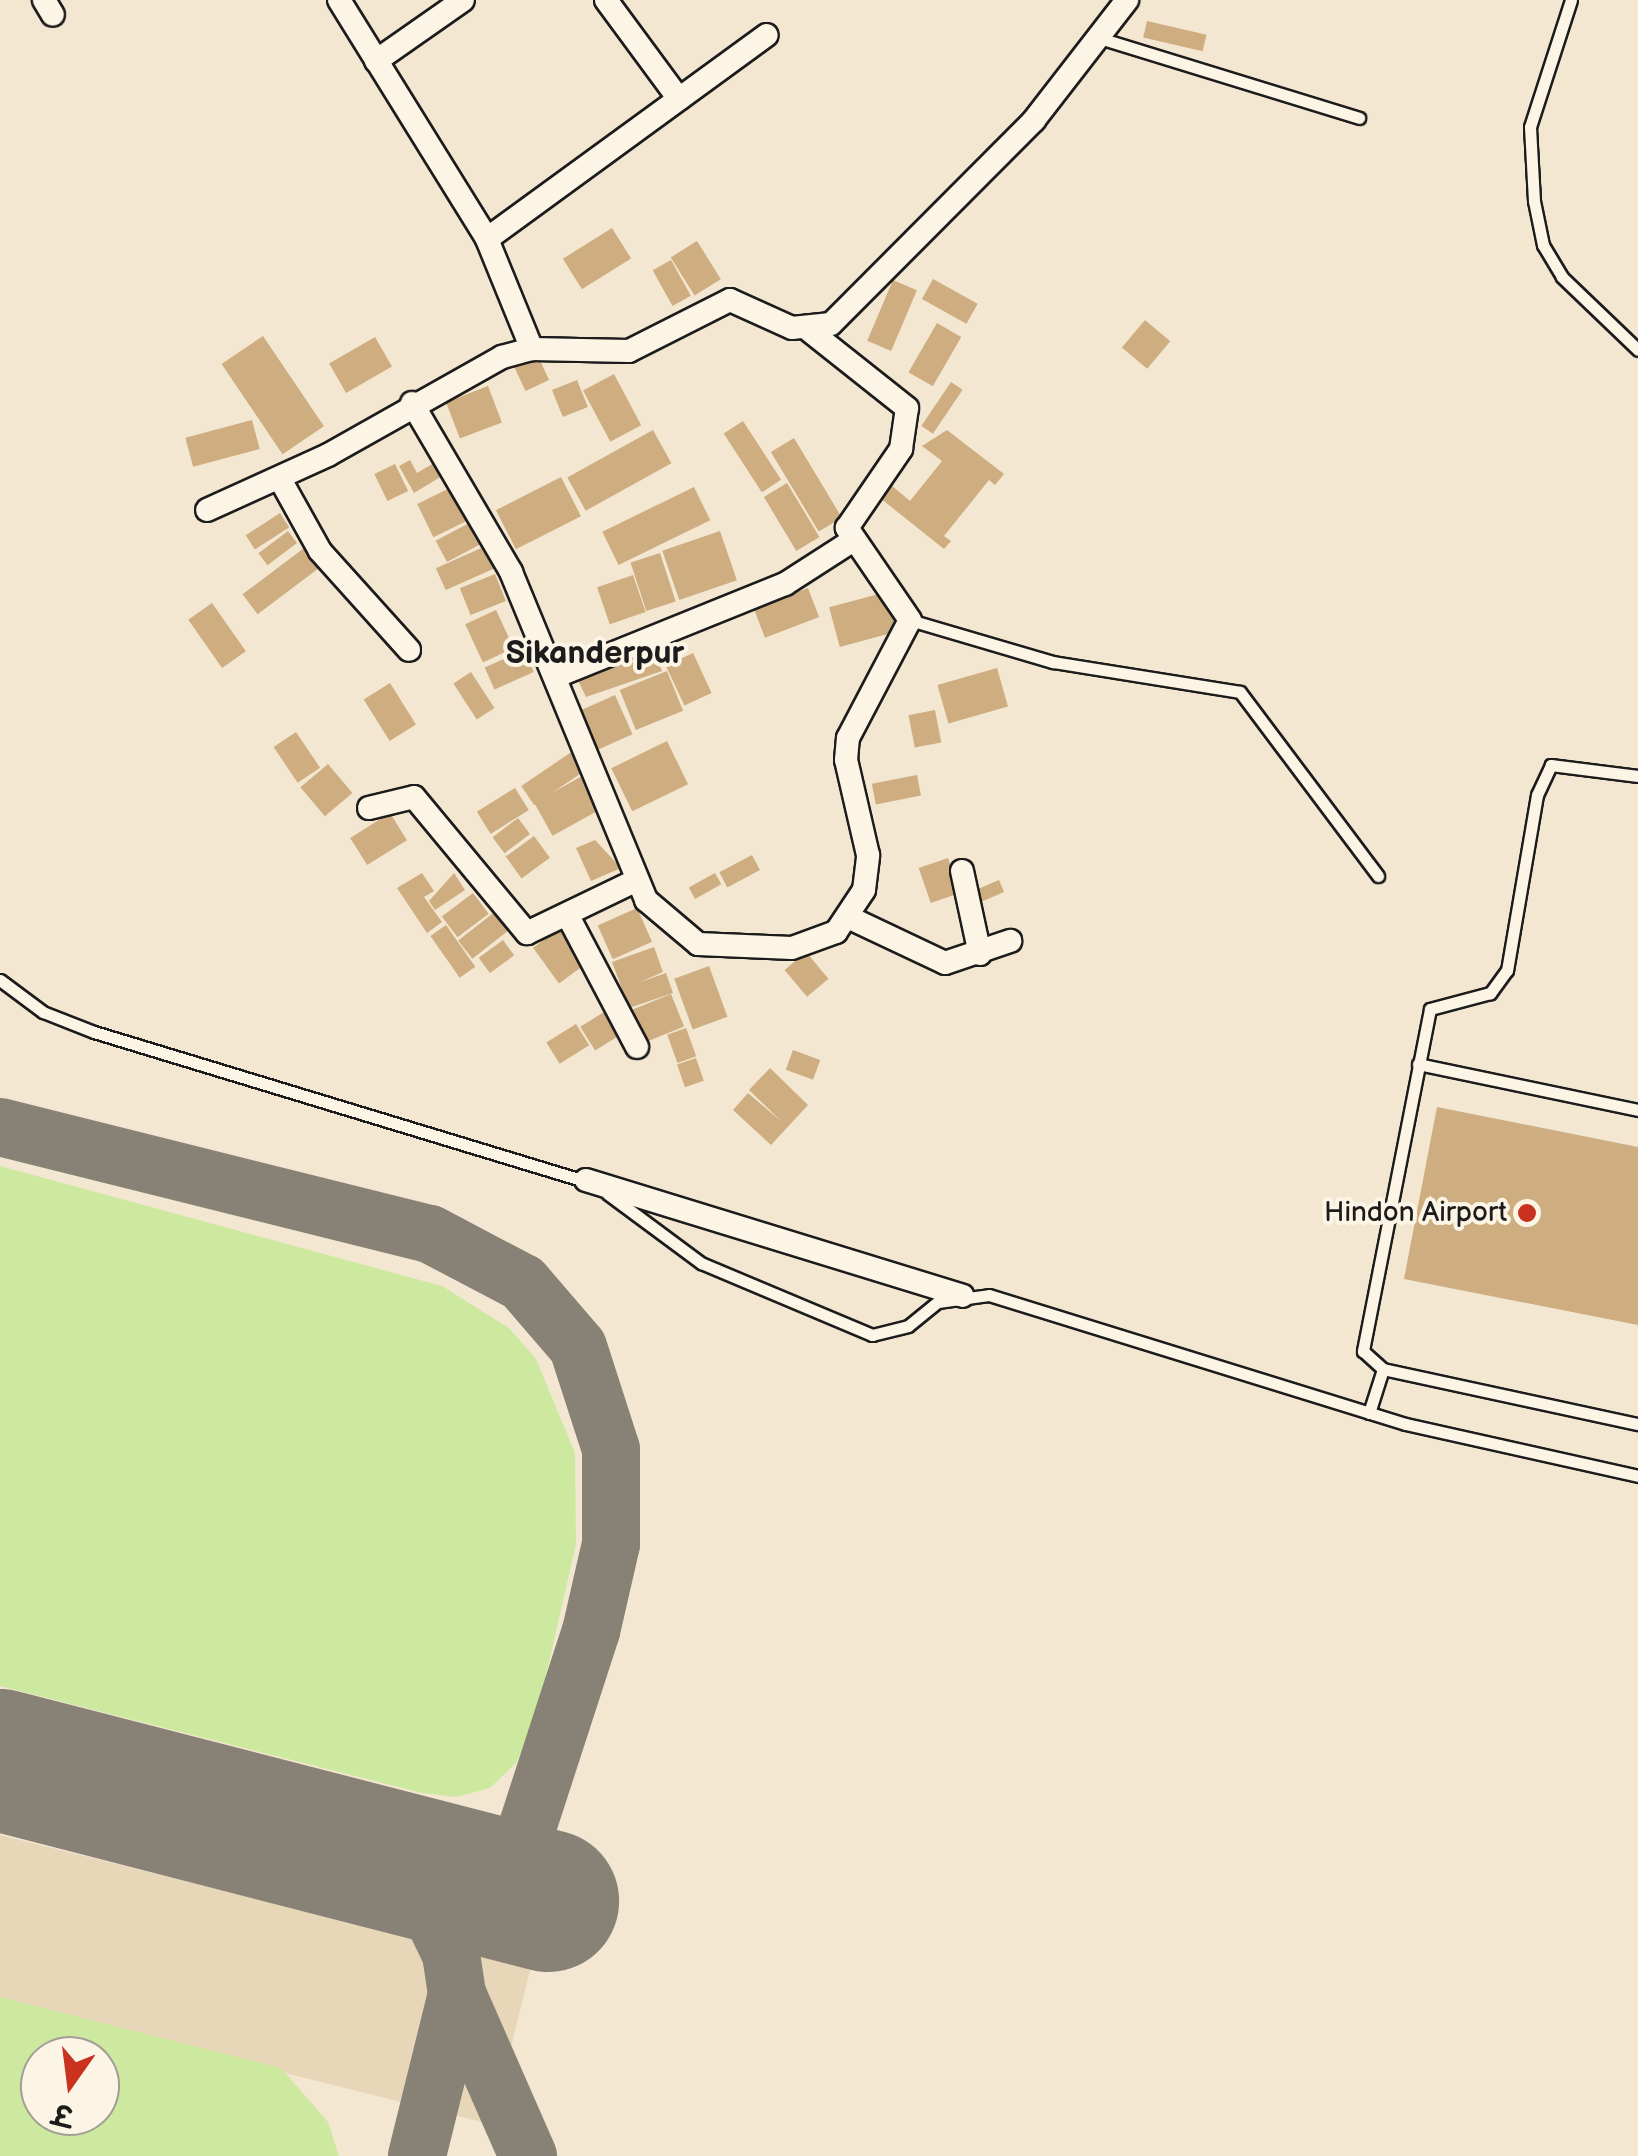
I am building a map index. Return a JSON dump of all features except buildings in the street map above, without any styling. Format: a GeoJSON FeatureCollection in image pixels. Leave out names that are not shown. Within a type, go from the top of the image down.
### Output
{"type":"FeatureCollection","features":[{"type":"Feature","properties":{"kind":"street"},"geometry":{"type":"LineString","coordinates":[[339,0],[487,239],[532,348]]}},
{"type":"Feature","properties":{"kind":"street"},"geometry":{"type":"LineString","coordinates":[[376,61],[463,0]]}},
{"type":"Feature","properties":{"kind":"street"},"geometry":{"type":"LineString","coordinates":[[606,0],[679,99]]}},
{"type":"Feature","properties":{"kind":"street"},"geometry":{"type":"LineString","coordinates":[[810,332],[842,315],[1103,39],[1127,0]]}},
{"type":"Feature","properties":{"kind":"street"},"geometry":{"type":"LineString","coordinates":[[487,239],[767,35]]}},
{"type":"Feature","properties":{"kind":"street"},"geometry":{"type":"LineString","coordinates":[[207,510],[280,479],[412,403],[532,348],[629,350],[742,299],[810,332],[896,397],[909,420],[901,449],[850,516],[852,541],[910,620],[848,738],[869,872],[850,918],[816,944],[713,947],[667,925],[635,881],[557,676],[495,540],[412,403]]}},
{"type":"Feature","properties":{"kind":"street"},"geometry":{"type":"LineString","coordinates":[[280,479],[320,551],[409,650]]}},
{"type":"Feature","properties":{"kind":"street"},"geometry":{"type":"LineString","coordinates":[[557,676],[785,584],[852,541]]}},
{"type":"Feature","properties":{"kind":"street"},"geometry":{"type":"LineString","coordinates":[[369,808],[414,797],[518,930],[540,930],[635,881]]}},
{"type":"Feature","properties":{"kind":"street"},"geometry":{"type":"LineString","coordinates":[[962,871],[980,954]]}},
{"type":"Feature","properties":{"kind":"street"},"geometry":{"type":"LineString","coordinates":[[568,916],[637,1047]]}},
{"type":"Feature","properties":{"kind":"street"},"geometry":{"type":"LineString","coordinates":[[850,918],[924,958],[945,963],[1010,941]]}},
{"type":"Feature","properties":{"kind":"street"},"geometry":{"type":"LineString","coordinates":[[586,1180],[963,1296]]}},
{"type":"Feature","properties":{"kind":"lane"},"geometry":{"type":"LineString","coordinates":[[1572,0],[1536,96],[1534,200],[1543,246],[1562,277],[1638,350]]}},
{"type":"Feature","properties":{"kind":"lane"},"geometry":{"type":"LineString","coordinates":[[1103,39],[1360,118]]}},
{"type":"Feature","properties":{"kind":"lane"},"geometry":{"type":"LineString","coordinates":[[910,620],[1053,662],[1240,692],[1378,876]]}},
{"type":"Feature","properties":{"kind":"lane"},"geometry":{"type":"LineString","coordinates":[[1638,776],[1551,766],[1537,795],[1506,970],[1490,993],[1430,1010],[1363,1351],[1382,1369],[1638,1424]]}},
{"type":"Feature","properties":{"kind":"lane"},"geometry":{"type":"LineString","coordinates":[[0,980],[43,1012],[94,1032],[586,1180],[701,1263],[872,1336],[892,1334],[938,1302],[963,1296],[1023,1302],[1370,1413],[1638,1476]]}},
{"type":"Feature","properties":{"kind":"lane"},"geometry":{"type":"LineString","coordinates":[[1418,1064],[1638,1110]]}},
{"type":"Feature","properties":{"kind":"lane"},"geometry":{"type":"LineString","coordinates":[[1370,1413],[1382,1369]]}},
{"type":"Feature","properties":{"kind":"shaded area"},"geometry":{"type":"Polygon","coordinates":[[[0,1835],[531,1967],[492,2125],[0,2002],[0,1835]]]}},
{"type":"Feature","properties":{"kind":"green space"},"geometry":{"type":"Polygon","coordinates":[[[0,1166],[442,1286],[509,1328],[536,1359],[575,1453],[576,1544],[537,1715],[516,1763],[490,1788],[456,1797],[422,1793],[0,1686],[0,1166]]]}},
{"type":"Feature","properties":{"kind":"green space"},"geometry":{"type":"Polygon","coordinates":[[[0,1997],[281,2068],[328,2122],[339,2156],[0,2156],[0,1997]]]}},
{"type":"Feature","properties":{"kind":"taxiway"},"geometry":{"type":"LineString","coordinates":[[0,1127],[430,1234],[523,1283],[578,1347],[611,1449],[611,1544],[591,1631],[521,1847],[466,1872],[431,1870]]}},
{"type":"Feature","properties":{"kind":"taxiway"},"geometry":{"type":"LineString","coordinates":[[349,1849],[423,1896],[451,1954],[457,1994],[417,2156]]}},
{"type":"Feature","properties":{"kind":"taxiway"},"geometry":{"type":"LineString","coordinates":[[457,1994],[528,2156]]}},
{"type":"Feature","properties":{"kind":"runway"},"geometry":{"type":"LineString","coordinates":[[0,1760],[548,1901]]}},
{"type":"Feature","properties":{"kind":"place","name":"Hindon Airport"},"geometry":{"type":"Point","coordinates":[1527,1213]}},
{"type":"Feature","properties":{"kind":"district","name":"Sikanderpur"},"geometry":{"type":"Point","coordinates":[595,654]}}]}
